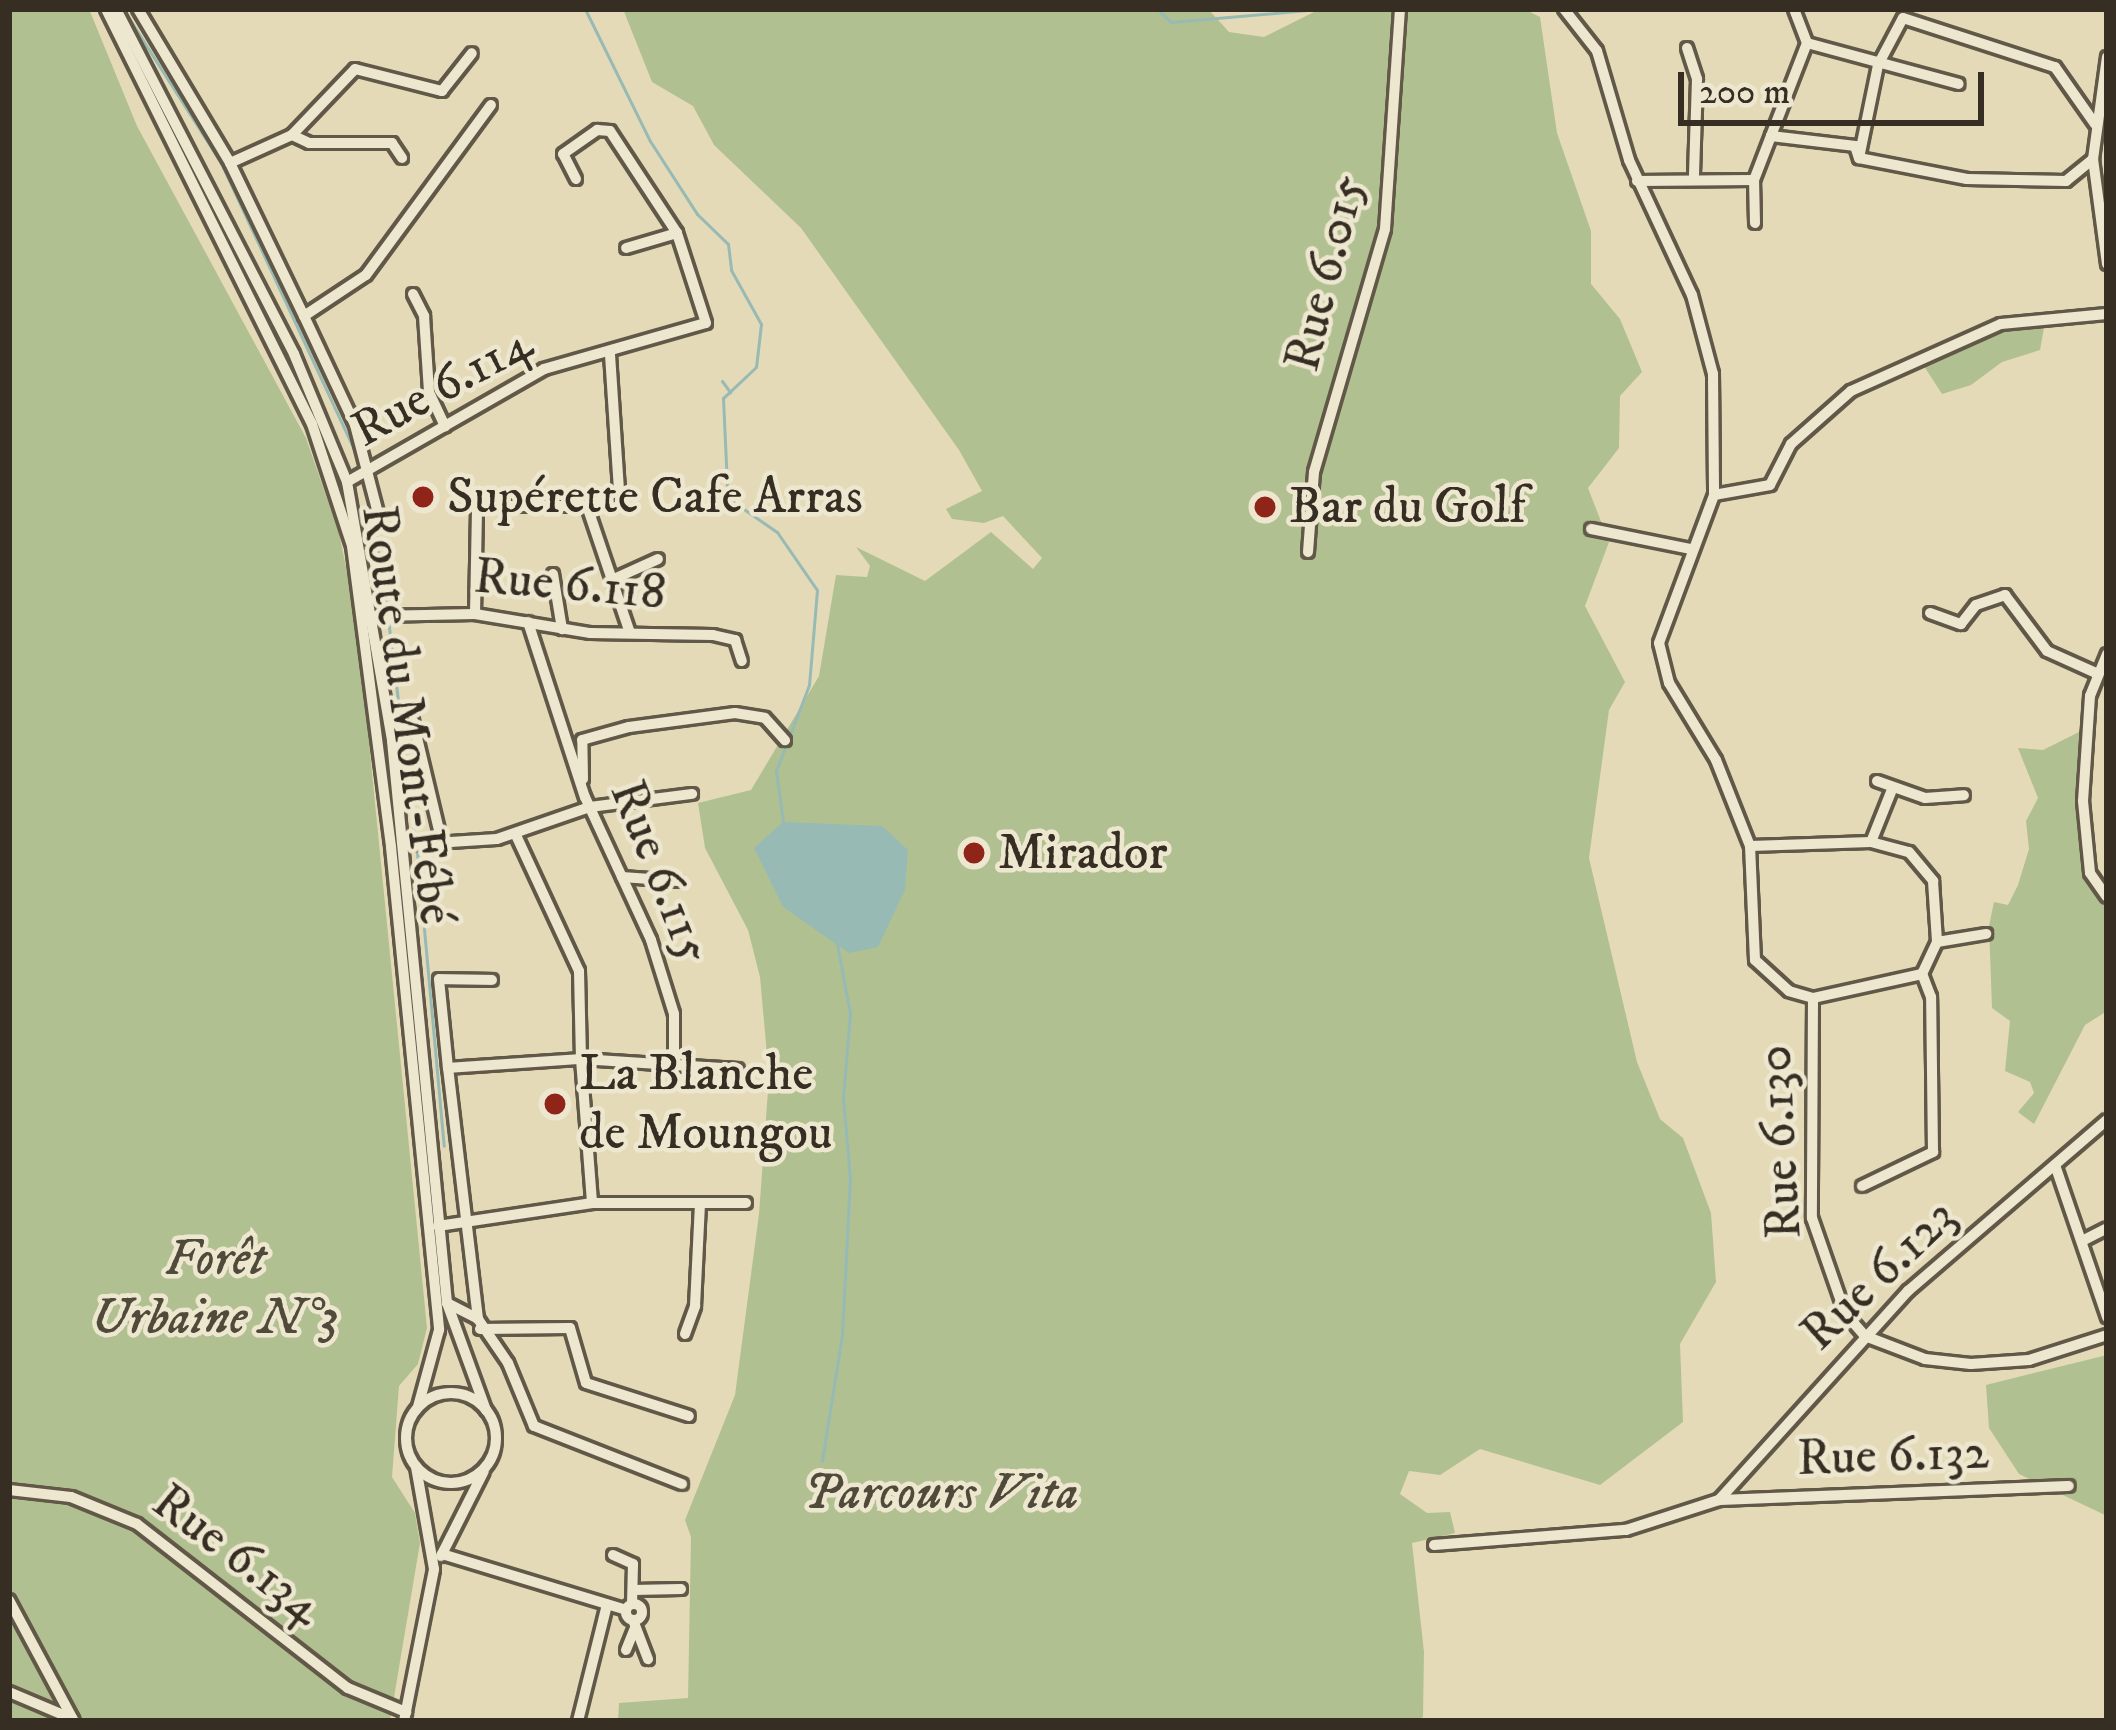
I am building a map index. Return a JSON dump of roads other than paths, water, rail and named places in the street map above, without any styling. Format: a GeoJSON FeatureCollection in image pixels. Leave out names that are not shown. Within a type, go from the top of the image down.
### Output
{"type":"FeatureCollection","features":[{"type":"Feature","properties":{"kind":"street","name":"Route du Mont-Fébé"},"geometry":{"type":"LineString","coordinates":[[106,9],[312,424],[352,546],[391,847],[439,1330],[418,1407]]}},
{"type":"Feature","properties":{"kind":"street","name":"Route du Mont-Fébé"},"geometry":{"type":"LineString","coordinates":[[116,9],[294,354],[347,482],[376,616],[404,845],[448,1303],[453,1329],[486,1410]]}},
{"type":"Feature","properties":{"kind":"street"},"geometry":{"type":"LineString","coordinates":[[138,9],[230,163],[304,316],[371,474],[378,512]]}},
{"type":"Feature","properties":{"kind":"street"},"geometry":{"type":"LineString","coordinates":[[1564,9],[1597,50],[1636,181],[1679,261],[1705,335],[1714,495],[1690,549],[1659,644],[1669,683],[1716,760],[1750,847],[1756,960],[1790,991],[1813,998],[1922,974]]}},
{"type":"Feature","properties":{"kind":"street"},"geometry":{"type":"LineString","coordinates":[[1636,181],[1694,175],[1754,180],[1762,175],[1771,136],[1808,43],[1794,9]]}},
{"type":"Feature","properties":{"kind":"street","name":"Rue 6.015"},"geometry":{"type":"LineString","coordinates":[[1308,552],[1308,497],[1385,229],[1400,15]]}},
{"type":"Feature","properties":{"kind":"street"},"geometry":{"type":"LineString","coordinates":[[1859,158],[1878,65],[1903,18],[2055,67],[2095,124]]}},
{"type":"Feature","properties":{"kind":"street"},"geometry":{"type":"LineString","coordinates":[[1808,43],[1959,84]]}},
{"type":"Feature","properties":{"kind":"street"},"geometry":{"type":"LineString","coordinates":[[1687,48],[1697,79],[1694,175]]}},
{"type":"Feature","properties":{"kind":"street"},"geometry":{"type":"LineString","coordinates":[[230,163],[292,135],[355,69],[442,91],[472,53]]}},
{"type":"Feature","properties":{"kind":"street"},"geometry":{"type":"LineString","coordinates":[[2107,57],[2092,159],[2107,264]]}},
{"type":"Feature","properties":{"kind":"street"},"geometry":{"type":"LineString","coordinates":[[304,316],[366,275],[491,105]]}},
{"type":"Feature","properties":{"kind":"street"},"geometry":{"type":"LineString","coordinates":[[576,178],[563,154],[597,130],[610,131],[677,233],[626,248]]}},
{"type":"Feature","properties":{"kind":"street"},"geometry":{"type":"LineString","coordinates":[[292,135],[309,143],[392,143],[402,158]]}},
{"type":"Feature","properties":{"kind":"street"},"geometry":{"type":"LineString","coordinates":[[1771,136],[1855,146],[1859,158]]}},
{"type":"Feature","properties":{"kind":"street"},"geometry":{"type":"LineString","coordinates":[[1859,158],[1928,167],[1942,178],[2032,183],[2071,179],[2092,159]]}},
{"type":"Feature","properties":{"kind":"street"},"geometry":{"type":"LineString","coordinates":[[1754,180],[1755,224]]}},
{"type":"Feature","properties":{"kind":"street","name":"Rue 6.114"},"geometry":{"type":"LineString","coordinates":[[347,482],[371,474],[544,369],[706,323],[677,233]]}},
{"type":"Feature","properties":{"kind":"street"},"geometry":{"type":"LineString","coordinates":[[413,294],[424,316],[429,392],[445,427]]}},
{"type":"Feature","properties":{"kind":"street"},"geometry":{"type":"LineString","coordinates":[[1714,495],[1770,485],[1791,444],[1851,391],[2002,324],[2107,314]]}},
{"type":"Feature","properties":{"kind":"street"},"geometry":{"type":"LineString","coordinates":[[475,614],[475,509],[587,506],[619,490],[610,353]]}},
{"type":"Feature","properties":{"kind":"street"},"geometry":{"type":"LineString","coordinates":[[587,506],[616,578],[630,634]]}},
{"type":"Feature","properties":{"kind":"street"},"geometry":{"type":"LineString","coordinates":[[1591,529],[1690,549]]}},
{"type":"Feature","properties":{"kind":"street"},"geometry":{"type":"LineString","coordinates":[[616,578],[658,559]]}},
{"type":"Feature","properties":{"kind":"street"},"geometry":{"type":"LineString","coordinates":[[553,574],[562,629]]}},
{"type":"Feature","properties":{"kind":"street"},"geometry":{"type":"LineString","coordinates":[[1930,613],[1960,624],[1976,604],[2008,596],[2048,651],[2096,673]]}},
{"type":"Feature","properties":{"kind":"street","name":"Rue 6.118"},"geometry":{"type":"LineString","coordinates":[[376,616],[475,614],[562,629],[735,640],[742,661]]}},
{"type":"Feature","properties":{"kind":"street","name":"Rue 6.115"},"geometry":{"type":"LineString","coordinates":[[528,622],[590,807],[674,1014],[674,1066]]}},
{"type":"Feature","properties":{"kind":"street"},"geometry":{"type":"LineString","coordinates":[[2107,654],[2096,673],[2084,752],[2083,801],[2090,873],[2107,897]]}},
{"type":"Feature","properties":{"kind":"street"},"geometry":{"type":"LineString","coordinates":[[583,782],[582,740],[629,727],[735,713],[765,718],[784,740]]}},
{"type":"Feature","properties":{"kind":"street"},"geometry":{"type":"LineString","coordinates":[[413,721],[442,843]]}},
{"type":"Feature","properties":{"kind":"street"},"geometry":{"type":"LineString","coordinates":[[1876,781],[1891,792],[1964,795]]}},
{"type":"Feature","properties":{"kind":"street"},"geometry":{"type":"LineString","coordinates":[[1871,842],[1891,792]]}},
{"type":"Feature","properties":{"kind":"street"},"geometry":{"type":"LineString","coordinates":[[404,845],[516,835],[590,807],[692,794]]}},
{"type":"Feature","properties":{"kind":"street"},"geometry":{"type":"LineString","coordinates":[[516,835],[578,971],[592,1203]]}},
{"type":"Feature","properties":{"kind":"street"},"geometry":{"type":"LineString","coordinates":[[1750,847],[1871,842],[1925,864],[1936,942],[1922,974],[1931,997],[1933,1152],[1862,1186]]}},
{"type":"Feature","properties":{"kind":"street"},"geometry":{"type":"LineString","coordinates":[[622,877],[678,881]]}},
{"type":"Feature","properties":{"kind":"street"},"geometry":{"type":"LineString","coordinates":[[1936,942],[1986,934]]}},
{"type":"Feature","properties":{"kind":"street"},"geometry":{"type":"LineString","coordinates":[[479,1324],[439,979],[492,980]]}},
{"type":"Feature","properties":{"kind":"street","name":"Rue 6.130"},"geometry":{"type":"LineString","coordinates":[[1813,998],[1811,1218],[1845,1313],[1865,1336]]}},
{"type":"Feature","properties":{"kind":"street"},"geometry":{"type":"LineString","coordinates":[[448,1068],[581,1059],[738,1069]]}},
{"type":"Feature","properties":{"kind":"street","name":"Rue 6.123"},"geometry":{"type":"LineString","coordinates":[[1719,1500],[1865,1336],[2107,1120]]}},
{"type":"Feature","properties":{"kind":"street"},"geometry":{"type":"LineString","coordinates":[[2055,1166],[2107,1317]]}},
{"type":"Feature","properties":{"kind":"street"},"geometry":{"type":"LineString","coordinates":[[438,1226],[466,1226],[592,1203],[746,1203]]}},
{"type":"Feature","properties":{"kind":"street"},"geometry":{"type":"LineString","coordinates":[[685,1334],[695,1306],[700,1203]]}},
{"type":"Feature","properties":{"kind":"street"},"geometry":{"type":"LineString","coordinates":[[2082,1241],[2107,1228]]}},
{"type":"Feature","properties":{"kind":"street"},"geometry":{"type":"LineString","coordinates":[[448,1303],[479,1324],[508,1364],[534,1426],[682,1484]]}},
{"type":"Feature","properties":{"kind":"street"},"geometry":{"type":"LineString","coordinates":[[479,1324],[573,1329],[586,1383],[689,1416]]}},
{"type":"Feature","properties":{"kind":"street"},"geometry":{"type":"LineString","coordinates":[[1865,1336],[1925,1359],[1971,1364],[2080,1348],[2107,1335]]}},
{"type":"Feature","properties":{"kind":"street"},"geometry":{"type":"LineString","coordinates":[[405,1716],[434,1569],[486,1465],[495,1432],[486,1410],[450,1393],[418,1407],[405,1436],[416,1467],[434,1569]]}},
{"type":"Feature","properties":{"kind":"street"},"geometry":{"type":"LineString","coordinates":[[416,1467],[451,1483],[486,1465]]}},
{"type":"Feature","properties":{"kind":"street","name":"Rue 6.132"},"geometry":{"type":"LineString","coordinates":[[1719,1500],[2069,1486]]}},
{"type":"Feature","properties":{"kind":"street","name":"Rue 6.134"},"geometry":{"type":"LineString","coordinates":[[9,1490],[71,1497],[137,1524],[348,1688],[405,1716]]}},
{"type":"Feature","properties":{"kind":"street"},"geometry":{"type":"LineString","coordinates":[[1434,1545],[1626,1530],[1719,1500]]}},
{"type":"Feature","properties":{"kind":"street"},"geometry":{"type":"LineString","coordinates":[[442,1554],[632,1611],[681,1589]]}},
{"type":"Feature","properties":{"kind":"street"},"geometry":{"type":"LineString","coordinates":[[613,1555],[631,1561],[632,1611],[626,1650]]}},
{"type":"Feature","properties":{"kind":"street"},"geometry":{"type":"LineString","coordinates":[[9,1600],[74,1720]]}},
{"type":"Feature","properties":{"kind":"street"},"geometry":{"type":"LineString","coordinates":[[578,1721],[607,1605]]}},
{"type":"Feature","properties":{"kind":"street"},"geometry":{"type":"LineString","coordinates":[[632,1611],[649,1659]]}},
{"type":"Feature","properties":{"kind":"street"},"geometry":{"type":"LineString","coordinates":[[9,1692],[74,1720]]}},
{"type":"Feature","properties":{"kind":"water"},"geometry":{"type":"Polygon","coordinates":[[[783,822],[882,826],[908,850],[905,890],[878,947],[849,953],[783,907],[754,848],[783,822]]]}},
{"type":"Feature","properties":{"kind":"waterway"},"geometry":{"type":"LineString","coordinates":[[123,9],[221,163],[360,463]]}},
{"type":"Feature","properties":{"kind":"waterway"},"geometry":{"type":"LineString","coordinates":[[585,9],[650,141],[697,214],[728,244],[731,270],[761,324],[756,367],[723,398],[727,487],[732,501],[777,532],[817,590],[809,685],[776,771],[783,822]]}},
{"type":"Feature","properties":{"kind":"waterway"},"geometry":{"type":"LineString","coordinates":[[1157,9],[1171,22],[1321,9]]}},
{"type":"Feature","properties":{"kind":"waterway"},"geometry":{"type":"LineString","coordinates":[[722,381],[730,392]]}},
{"type":"Feature","properties":{"kind":"waterway"},"geometry":{"type":"LineString","coordinates":[[370,501],[387,610]]}},
{"type":"Feature","properties":{"kind":"waterway"},"geometry":{"type":"LineString","coordinates":[[388,619],[415,838]]}},
{"type":"Feature","properties":{"kind":"waterway"},"geometry":{"type":"LineString","coordinates":[[417,852],[444,1146]]}},
{"type":"Feature","properties":{"kind":"waterway"},"geometry":{"type":"LineString","coordinates":[[822,1461],[842,1335],[850,1179],[843,1098],[850,1013],[837,944]]}},
{"type":"Feature","properties":{"kind":"place","name":"Supérette Cafe Arras"},"geometry":{"type":"Point","coordinates":[423,497]}},
{"type":"Feature","properties":{"kind":"place","name":"Bar du Golf"},"geometry":{"type":"Point","coordinates":[1265,507]}},
{"type":"Feature","properties":{"kind":"place","name":"Mirador"},"geometry":{"type":"Point","coordinates":[974,853]}},
{"type":"Feature","properties":{"kind":"place","name":"La Blanche de Moungou"},"geometry":{"type":"Point","coordinates":[555,1104]}},
{"type":"Feature","properties":{"kind":"park label","name":"Forêt Urbaine N°3"},"geometry":{"type":"Point","coordinates":[215,1289]}},
{"type":"Feature","properties":{"kind":"park label","name":"Parcours Vita"},"geometry":{"type":"Point","coordinates":[941,1493]}}]}
